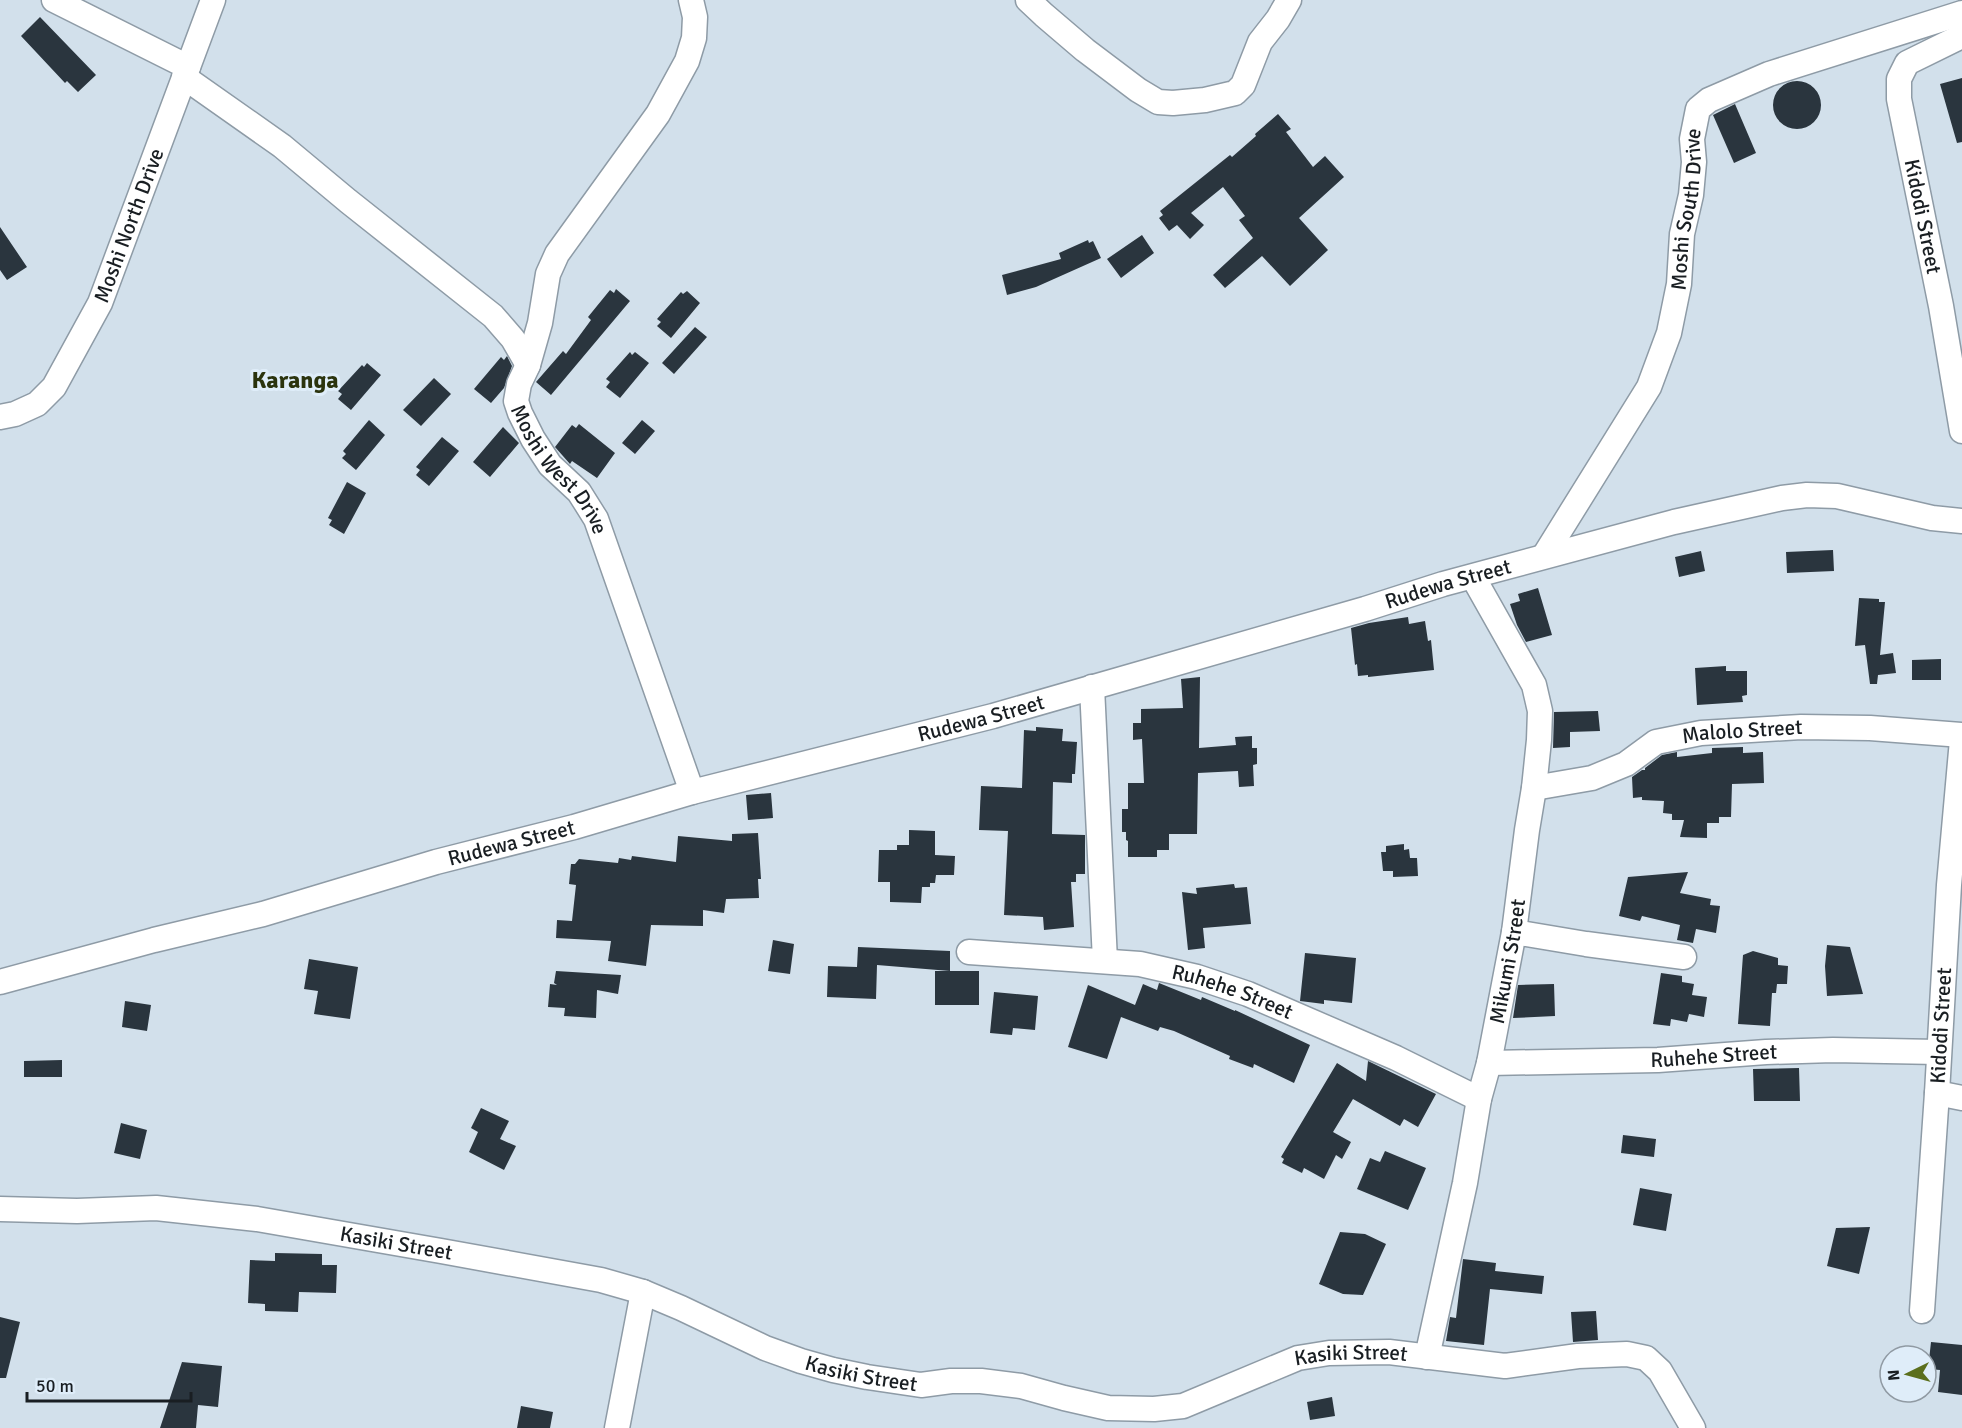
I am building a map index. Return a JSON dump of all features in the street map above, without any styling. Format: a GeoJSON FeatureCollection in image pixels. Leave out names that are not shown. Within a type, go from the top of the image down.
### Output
{"type":"FeatureCollection","features":[{"type":"Feature","properties":{"kind":"street"},"geometry":{"type":"LineString","coordinates":[[54,0],[186,72],[282,146],[493,316],[513,339],[528,365]]}},
{"type":"Feature","properties":{"kind":"street","name":"Moshi North Drive"},"geometry":{"type":"LineString","coordinates":[[0,417],[15,414],[37,404],[54,387],[100,303],[213,0]]}},
{"type":"Feature","properties":{"kind":"street","name":"Moshi West Drive"},"geometry":{"type":"LineString","coordinates":[[691,0],[695,17],[694,38],[687,61],[658,114],[557,254],[548,274],[540,323],[528,365],[519,384],[516,400],[533,439],[550,465],[579,492],[596,519],[692,792]]}},
{"type":"Feature","properties":{"kind":"street"},"geometry":{"type":"LineString","coordinates":[[1028,0],[1085,50],[1138,90],[1158,102],[1173,103],[1205,100],[1235,93],[1244,85],[1260,42],[1289,0]]}},
{"type":"Feature","properties":{"kind":"street","name":"Moshi South Drive"},"geometry":{"type":"LineString","coordinates":[[1544,556],[1649,387],[1669,333],[1679,284],[1682,234],[1692,195],[1694,162],[1692,139],[1698,109],[1709,100],[1769,74],[1962,13]]}},
{"type":"Feature","properties":{"kind":"street","name":"Kidodi Street"},"geometry":{"type":"LineString","coordinates":[[1962,36],[1907,63],[1899,79],[1899,99],[1941,306],[1962,431]]}},
{"type":"Feature","properties":{"kind":"street","name":"Rudewa Street"},"geometry":{"type":"LineString","coordinates":[[0,982],[154,940],[263,914],[436,862],[574,827],[692,792],[993,716],[1544,556],[1685,520],[1782,498],[1807,495],[1838,496],[1932,518],[1962,521]]}},
{"type":"Feature","properties":{"kind":"street","name":"Mikumi Street"},"geometry":{"type":"LineString","coordinates":[[1427,1357],[1465,1184],[1479,1099],[1489,1063],[1515,932],[1539,740],[1540,711],[1534,685],[1473,577]]}},
{"type":"Feature","properties":{"kind":"street"},"geometry":{"type":"LineString","coordinates":[[1092,687],[1105,961]]}},
{"type":"Feature","properties":{"kind":"street","name":"Malolo Street"},"geometry":{"type":"LineString","coordinates":[[1534,788],[1592,777],[1626,764],[1656,742],[1701,733],[1801,727],[1870,728],[1962,735]]}},
{"type":"Feature","properties":{"kind":"street","name":"Kidodi Street"},"geometry":{"type":"LineString","coordinates":[[1922,1311],[1949,885],[1962,740]]}},
{"type":"Feature","properties":{"kind":"street"},"geometry":{"type":"LineString","coordinates":[[1515,932],[1684,957]]}},
{"type":"Feature","properties":{"kind":"street","name":"Ruhehe Street"},"geometry":{"type":"LineString","coordinates":[[969,951],[1140,964],[1174,972],[1248,994],[1396,1058],[1479,1099]]}},
{"type":"Feature","properties":{"kind":"street","name":"Ruhehe Street"},"geometry":{"type":"LineString","coordinates":[[1489,1063],[1658,1060],[1777,1052],[1938,1052]]}},
{"type":"Feature","properties":{"kind":"street"},"geometry":{"type":"LineString","coordinates":[[1937,1094],[1962,1098]]}},
{"type":"Feature","properties":{"kind":"street","name":"Kasiki Street"},"geometry":{"type":"LineString","coordinates":[[0,1209],[156,1208],[257,1219],[589,1278],[644,1292],[765,1348],[833,1370],[921,1385],[951,1381],[981,1381],[1021,1386],[1108,1408],[1183,1407],[1298,1358],[1329,1353],[1389,1352],[1505,1366],[1578,1356],[1627,1354],[1646,1358],[1660,1371],[1693,1428]]}},
{"type":"Feature","properties":{"kind":"street"},"geometry":{"type":"LineString","coordinates":[[617,1428],[644,1292]]}},
{"type":"Feature","properties":{"kind":"building"},"geometry":{"type":"Polygon","coordinates":[[[40,17],[96,75],[78,92],[67,81],[65,83],[21,36],[40,17]]]}},
{"type":"Feature","properties":{"kind":"building"},"geometry":{"type":"Polygon","coordinates":[[[1962,78],[1962,142],[1957,143],[1940,84],[1962,78]]]}},
{"type":"Feature","properties":{"kind":"building"},"geometry":{"type":"Polygon","coordinates":[[[1797,81],[1814,88],[1821,105],[1814,122],[1797,129],[1780,122],[1773,105],[1780,88],[1797,81]]]}},
{"type":"Feature","properties":{"kind":"building"},"geometry":{"type":"Polygon","coordinates":[[[1735,104],[1756,153],[1734,163],[1713,115],[1735,104]]]}},
{"type":"Feature","properties":{"kind":"building"},"geometry":{"type":"Polygon","coordinates":[[[1278,114],[1291,129],[1286,132],[1313,167],[1325,156],[1344,177],[1299,218],[1328,250],[1290,286],[1262,256],[1225,288],[1213,275],[1253,238],[1239,220],[1245,216],[1223,187],[1191,213],[1204,225],[1190,239],[1177,225],[1169,231],[1159,218],[1163,215],[1160,211],[1230,155],[1232,157],[1278,114]]]}},
{"type":"Feature","properties":{"kind":"building"},"geometry":{"type":"Polygon","coordinates":[[[0,227],[27,267],[7,280],[0,270],[0,227]]]}},
{"type":"Feature","properties":{"kind":"building"},"geometry":{"type":"Polygon","coordinates":[[[1142,235],[1154,253],[1121,278],[1107,259],[1142,235]]]}},
{"type":"Feature","properties":{"kind":"building"},"geometry":{"type":"Polygon","coordinates":[[[1088,240],[1089,243],[1093,241],[1101,258],[1036,287],[1007,295],[1002,275],[1061,259],[1059,253],[1088,240]]]}},
{"type":"Feature","properties":{"kind":"building"},"geometry":{"type":"Polygon","coordinates":[[[616,289],[630,301],[551,395],[536,382],[563,351],[566,354],[591,320],[588,317],[610,290],[614,293],[616,289]]]}},
{"type":"Feature","properties":{"kind":"building"},"geometry":{"type":"Polygon","coordinates":[[[687,291],[700,303],[671,338],[657,326],[661,322],[657,319],[681,292],[683,294],[687,291]]]}},
{"type":"Feature","properties":{"kind":"building"},"geometry":{"type":"Polygon","coordinates":[[[695,327],[707,337],[674,374],[662,363],[695,327]]]}},
{"type":"Feature","properties":{"kind":"building"},"geometry":{"type":"Polygon","coordinates":[[[630,352],[632,355],[635,352],[649,363],[620,398],[606,387],[610,382],[606,379],[630,352]]]}},
{"type":"Feature","properties":{"kind":"building"},"geometry":{"type":"Polygon","coordinates":[[[507,356],[512,366],[504,388],[491,403],[474,389],[501,357],[504,360],[507,356]]]}},
{"type":"Feature","properties":{"kind":"building"},"geometry":{"type":"Polygon","coordinates":[[[367,363],[381,375],[351,410],[338,399],[342,394],[338,391],[362,365],[364,367],[367,363]]]}},
{"type":"Feature","properties":{"kind":"building"},"geometry":{"type":"Polygon","coordinates":[[[434,378],[451,394],[421,426],[403,410],[434,378]]]}},
{"type":"Feature","properties":{"kind":"building"},"geometry":{"type":"Polygon","coordinates":[[[369,420],[385,435],[356,470],[342,458],[346,454],[343,451],[369,420]]]}},
{"type":"Feature","properties":{"kind":"building"},"geometry":{"type":"Polygon","coordinates":[[[642,420],[655,431],[635,454],[622,443],[642,420]]]}},
{"type":"Feature","properties":{"kind":"building"},"geometry":{"type":"Polygon","coordinates":[[[579,424],[615,453],[597,478],[572,461],[570,464],[555,447],[572,425],[576,428],[579,424]]]}},
{"type":"Feature","properties":{"kind":"building"},"geometry":{"type":"Polygon","coordinates":[[[503,427],[519,443],[490,477],[473,462],[503,427]]]}},
{"type":"Feature","properties":{"kind":"building"},"geometry":{"type":"Polygon","coordinates":[[[442,437],[459,451],[429,486],[416,475],[420,470],[416,467],[442,437]]]}},
{"type":"Feature","properties":{"kind":"building"},"geometry":{"type":"Polygon","coordinates":[[[347,482],[366,493],[344,534],[329,525],[332,520],[328,518],[347,482]]]}},
{"type":"Feature","properties":{"kind":"building"},"geometry":{"type":"Polygon","coordinates":[[[1833,550],[1834,571],[1787,573],[1786,552],[1833,550]]]}},
{"type":"Feature","properties":{"kind":"building"},"geometry":{"type":"Polygon","coordinates":[[[1701,551],[1705,571],[1679,577],[1675,557],[1701,551]]]}},
{"type":"Feature","properties":{"kind":"building"},"geometry":{"type":"Polygon","coordinates":[[[1538,588],[1552,635],[1526,642],[1510,604],[1520,601],[1518,594],[1538,588]]]}},
{"type":"Feature","properties":{"kind":"building"},"geometry":{"type":"Polygon","coordinates":[[[1859,598],[1879,599],[1879,602],[1885,602],[1880,655],[1893,653],[1896,673],[1878,675],[1877,684],[1870,684],[1865,645],[1855,646],[1859,598]]]}},
{"type":"Feature","properties":{"kind":"building"},"geometry":{"type":"Polygon","coordinates":[[[1408,617],[1409,624],[1425,621],[1428,641],[1431,640],[1434,670],[1358,676],[1351,628],[1408,617]]]}},
{"type":"Feature","properties":{"kind":"building"},"geometry":{"type":"Polygon","coordinates":[[[1941,659],[1941,680],[1912,680],[1912,660],[1941,659]]]}},
{"type":"Feature","properties":{"kind":"building"},"geometry":{"type":"Polygon","coordinates":[[[1726,666],[1726,671],[1747,671],[1747,695],[1742,696],[1743,702],[1697,705],[1695,668],[1726,666]]]}},
{"type":"Feature","properties":{"kind":"building"},"geometry":{"type":"Polygon","coordinates":[[[1200,677],[1199,748],[1236,745],[1235,737],[1252,736],[1252,748],[1257,748],[1257,764],[1253,765],[1254,786],[1239,787],[1238,771],[1198,773],[1197,834],[1169,834],[1169,850],[1157,850],[1157,857],[1128,857],[1126,832],[1122,832],[1122,809],[1128,809],[1128,783],[1144,783],[1142,739],[1133,740],[1133,723],[1141,723],[1141,709],[1183,708],[1181,679],[1200,677]]]}},
{"type":"Feature","properties":{"kind":"building"},"geometry":{"type":"Polygon","coordinates":[[[1598,711],[1600,731],[1570,732],[1570,747],[1553,748],[1554,712],[1598,711]]]}},
{"type":"Feature","properties":{"kind":"building"},"geometry":{"type":"Polygon","coordinates":[[[1036,727],[1063,729],[1062,741],[1077,742],[1075,774],[1072,774],[1072,783],[1053,782],[1052,834],[1085,835],[1085,874],[1076,874],[1076,882],[1071,882],[1074,927],[1044,930],[1043,917],[1004,915],[1008,831],[979,830],[981,786],[1022,788],[1024,730],[1036,731],[1036,727]]]}},
{"type":"Feature","properties":{"kind":"building"},"geometry":{"type":"Polygon","coordinates":[[[1743,747],[1743,753],[1763,752],[1764,783],[1732,784],[1731,817],[1719,817],[1719,823],[1707,823],[1707,838],[1680,837],[1684,820],[1672,820],[1672,814],[1663,813],[1664,801],[1642,800],[1642,797],[1633,798],[1632,777],[1645,770],[1662,755],[1677,752],[1677,757],[1712,753],[1712,748],[1743,747]]]}},
{"type":"Feature","properties":{"kind":"building"},"geometry":{"type":"Polygon","coordinates":[[[771,793],[773,818],[748,820],[746,795],[771,793]]]}},
{"type":"Feature","properties":{"kind":"building"},"geometry":{"type":"Polygon","coordinates":[[[909,830],[935,831],[935,855],[955,856],[954,875],[936,875],[935,883],[930,883],[930,887],[922,887],[921,903],[890,902],[890,882],[878,882],[879,850],[897,850],[897,845],[909,845],[909,830]]]}},
{"type":"Feature","properties":{"kind":"building"},"geometry":{"type":"Polygon","coordinates":[[[758,833],[761,879],[758,879],[759,898],[726,899],[724,913],[703,910],[703,926],[651,925],[646,966],[608,961],[611,941],[556,938],[557,920],[572,921],[576,885],[569,884],[571,864],[575,864],[579,859],[618,863],[619,858],[631,860],[632,856],[676,862],[678,836],[732,841],[732,834],[758,833]]]}},
{"type":"Feature","properties":{"kind":"building"},"geometry":{"type":"Polygon","coordinates":[[[1404,844],[1404,850],[1409,849],[1410,858],[1417,858],[1418,876],[1393,877],[1393,871],[1383,871],[1381,852],[1386,852],[1386,846],[1404,844]]]}},
{"type":"Feature","properties":{"kind":"building"},"geometry":{"type":"Polygon","coordinates":[[[1688,872],[1680,893],[1711,899],[1710,905],[1720,906],[1716,933],[1696,929],[1693,943],[1677,940],[1680,925],[1642,916],[1640,921],[1619,916],[1628,877],[1688,872]]]}},
{"type":"Feature","properties":{"kind":"building"},"geometry":{"type":"Polygon","coordinates":[[[1234,884],[1235,888],[1247,887],[1251,924],[1203,928],[1205,948],[1188,950],[1182,892],[1197,894],[1196,888],[1234,884]]]}},
{"type":"Feature","properties":{"kind":"building"},"geometry":{"type":"Polygon","coordinates":[[[773,940],[794,944],[790,974],[768,971],[773,940]]]}},
{"type":"Feature","properties":{"kind":"building"},"geometry":{"type":"Polygon","coordinates":[[[1827,945],[1850,947],[1863,994],[1827,996],[1825,966],[1827,945]]]}},
{"type":"Feature","properties":{"kind":"building"},"geometry":{"type":"Polygon","coordinates":[[[858,947],[950,951],[950,971],[877,965],[876,999],[827,997],[828,966],[857,967],[858,947]]]}},
{"type":"Feature","properties":{"kind":"building"},"geometry":{"type":"Polygon","coordinates":[[[1753,951],[1778,958],[1778,965],[1788,966],[1787,984],[1777,984],[1776,993],[1772,993],[1770,1026],[1738,1024],[1743,955],[1753,951]]]}},
{"type":"Feature","properties":{"kind":"building"},"geometry":{"type":"Polygon","coordinates":[[[1305,953],[1356,958],[1352,1003],[1324,1000],[1324,1004],[1300,1001],[1305,953]]]}},
{"type":"Feature","properties":{"kind":"building"},"geometry":{"type":"Polygon","coordinates":[[[309,959],[358,967],[350,1019],[314,1014],[318,991],[304,989],[309,959]]]}},
{"type":"Feature","properties":{"kind":"building"},"geometry":{"type":"Polygon","coordinates":[[[556,971],[621,975],[618,994],[597,990],[596,1018],[564,1016],[565,1008],[548,1007],[550,984],[557,985],[554,983],[556,971]]]}},
{"type":"Feature","properties":{"kind":"building"},"geometry":{"type":"Polygon","coordinates":[[[935,971],[979,971],[979,1005],[935,1005],[935,971]]]}},
{"type":"Feature","properties":{"kind":"building"},"geometry":{"type":"Polygon","coordinates":[[[1661,973],[1682,976],[1682,982],[1694,984],[1692,995],[1707,997],[1704,1017],[1689,1014],[1687,1022],[1671,1019],[1670,1026],[1653,1024],[1661,973]]]}},
{"type":"Feature","properties":{"kind":"building"},"geometry":{"type":"Polygon","coordinates":[[[1159,983],[1201,1000],[1202,997],[1235,1010],[1310,1045],[1294,1083],[1254,1064],[1253,1068],[1229,1059],[1230,1056],[1174,1031],[1160,1027],[1158,1031],[1121,1017],[1107,1059],[1068,1047],[1088,985],[1135,1005],[1143,984],[1157,990],[1159,983]]]}},
{"type":"Feature","properties":{"kind":"building"},"geometry":{"type":"Polygon","coordinates":[[[1554,984],[1555,1016],[1513,1018],[1518,985],[1554,984]]]}},
{"type":"Feature","properties":{"kind":"building"},"geometry":{"type":"Polygon","coordinates":[[[994,992],[1038,996],[1035,1030],[1013,1028],[1012,1035],[990,1033],[994,992]]]}},
{"type":"Feature","properties":{"kind":"building"},"geometry":{"type":"Polygon","coordinates":[[[125,1001],[151,1005],[147,1031],[122,1027],[125,1001]]]}},
{"type":"Feature","properties":{"kind":"building"},"geometry":{"type":"Polygon","coordinates":[[[62,1060],[62,1077],[24,1077],[24,1061],[62,1060]]]}},
{"type":"Feature","properties":{"kind":"building"},"geometry":{"type":"Polygon","coordinates":[[[1368,1061],[1436,1094],[1418,1127],[1404,1119],[1400,1126],[1353,1099],[1333,1132],[1351,1142],[1342,1159],[1336,1155],[1324,1179],[1304,1168],[1302,1173],[1282,1163],[1284,1159],[1281,1157],[1337,1063],[1366,1081],[1368,1061]]]}},
{"type":"Feature","properties":{"kind":"building"},"geometry":{"type":"Polygon","coordinates":[[[1799,1068],[1800,1101],[1754,1101],[1753,1069],[1799,1068]]]}},
{"type":"Feature","properties":{"kind":"building"},"geometry":{"type":"Polygon","coordinates":[[[481,1108],[509,1121],[500,1139],[516,1146],[504,1170],[469,1152],[478,1132],[471,1128],[481,1108]]]}},
{"type":"Feature","properties":{"kind":"building"},"geometry":{"type":"Polygon","coordinates":[[[121,1123],[147,1130],[140,1159],[114,1153],[121,1123]]]}},
{"type":"Feature","properties":{"kind":"building"},"geometry":{"type":"Polygon","coordinates":[[[1623,1135],[1656,1139],[1654,1157],[1621,1153],[1623,1135]]]}},
{"type":"Feature","properties":{"kind":"building"},"geometry":{"type":"Polygon","coordinates":[[[1385,1151],[1426,1168],[1408,1210],[1357,1189],[1370,1158],[1380,1162],[1385,1151]]]}},
{"type":"Feature","properties":{"kind":"building"},"geometry":{"type":"Polygon","coordinates":[[[1640,1188],[1672,1194],[1666,1231],[1633,1225],[1640,1188]]]}},
{"type":"Feature","properties":{"kind":"building"},"geometry":{"type":"Polygon","coordinates":[[[1870,1227],[1859,1274],[1827,1266],[1836,1228],[1870,1227]]]}},
{"type":"Feature","properties":{"kind":"building"},"geometry":{"type":"Polygon","coordinates":[[[1340,1232],[1365,1234],[1386,1244],[1363,1295],[1343,1294],[1319,1284],[1340,1232]]]}},
{"type":"Feature","properties":{"kind":"building"},"geometry":{"type":"Polygon","coordinates":[[[275,1253],[322,1254],[322,1265],[337,1265],[336,1293],[299,1292],[298,1312],[265,1311],[265,1304],[248,1303],[250,1260],[275,1261],[275,1253]]]}},
{"type":"Feature","properties":{"kind":"building"},"geometry":{"type":"Polygon","coordinates":[[[1463,1259],[1496,1263],[1495,1271],[1544,1276],[1542,1294],[1490,1289],[1484,1345],[1446,1341],[1450,1317],[1456,1318],[1463,1259]]]}},
{"type":"Feature","properties":{"kind":"building"},"geometry":{"type":"Polygon","coordinates":[[[1596,1311],[1598,1340],[1573,1342],[1571,1312],[1596,1311]]]}},
{"type":"Feature","properties":{"kind":"building"},"geometry":{"type":"Polygon","coordinates":[[[0,1317],[20,1322],[6,1378],[0,1378],[0,1317]]]}},
{"type":"Feature","properties":{"kind":"building"},"geometry":{"type":"Polygon","coordinates":[[[1931,1342],[1962,1345],[1962,1395],[1938,1392],[1940,1370],[1938,1370],[1938,1344],[1931,1344],[1931,1342]]]}},
{"type":"Feature","properties":{"kind":"building"},"geometry":{"type":"Polygon","coordinates":[[[182,1362],[222,1366],[218,1407],[198,1405],[196,1428],[160,1428],[182,1362]]]}},
{"type":"Feature","properties":{"kind":"building"},"geometry":{"type":"Polygon","coordinates":[[[1332,1397],[1335,1416],[1310,1420],[1307,1402],[1332,1397]]]}},
{"type":"Feature","properties":{"kind":"building"},"geometry":{"type":"Polygon","coordinates":[[[521,1406],[553,1412],[550,1428],[517,1428],[521,1406]]]}},
{"type":"Feature","properties":{"kind":"district","name":"Karanga"},"geometry":{"type":"Point","coordinates":[295,380]}}]}
